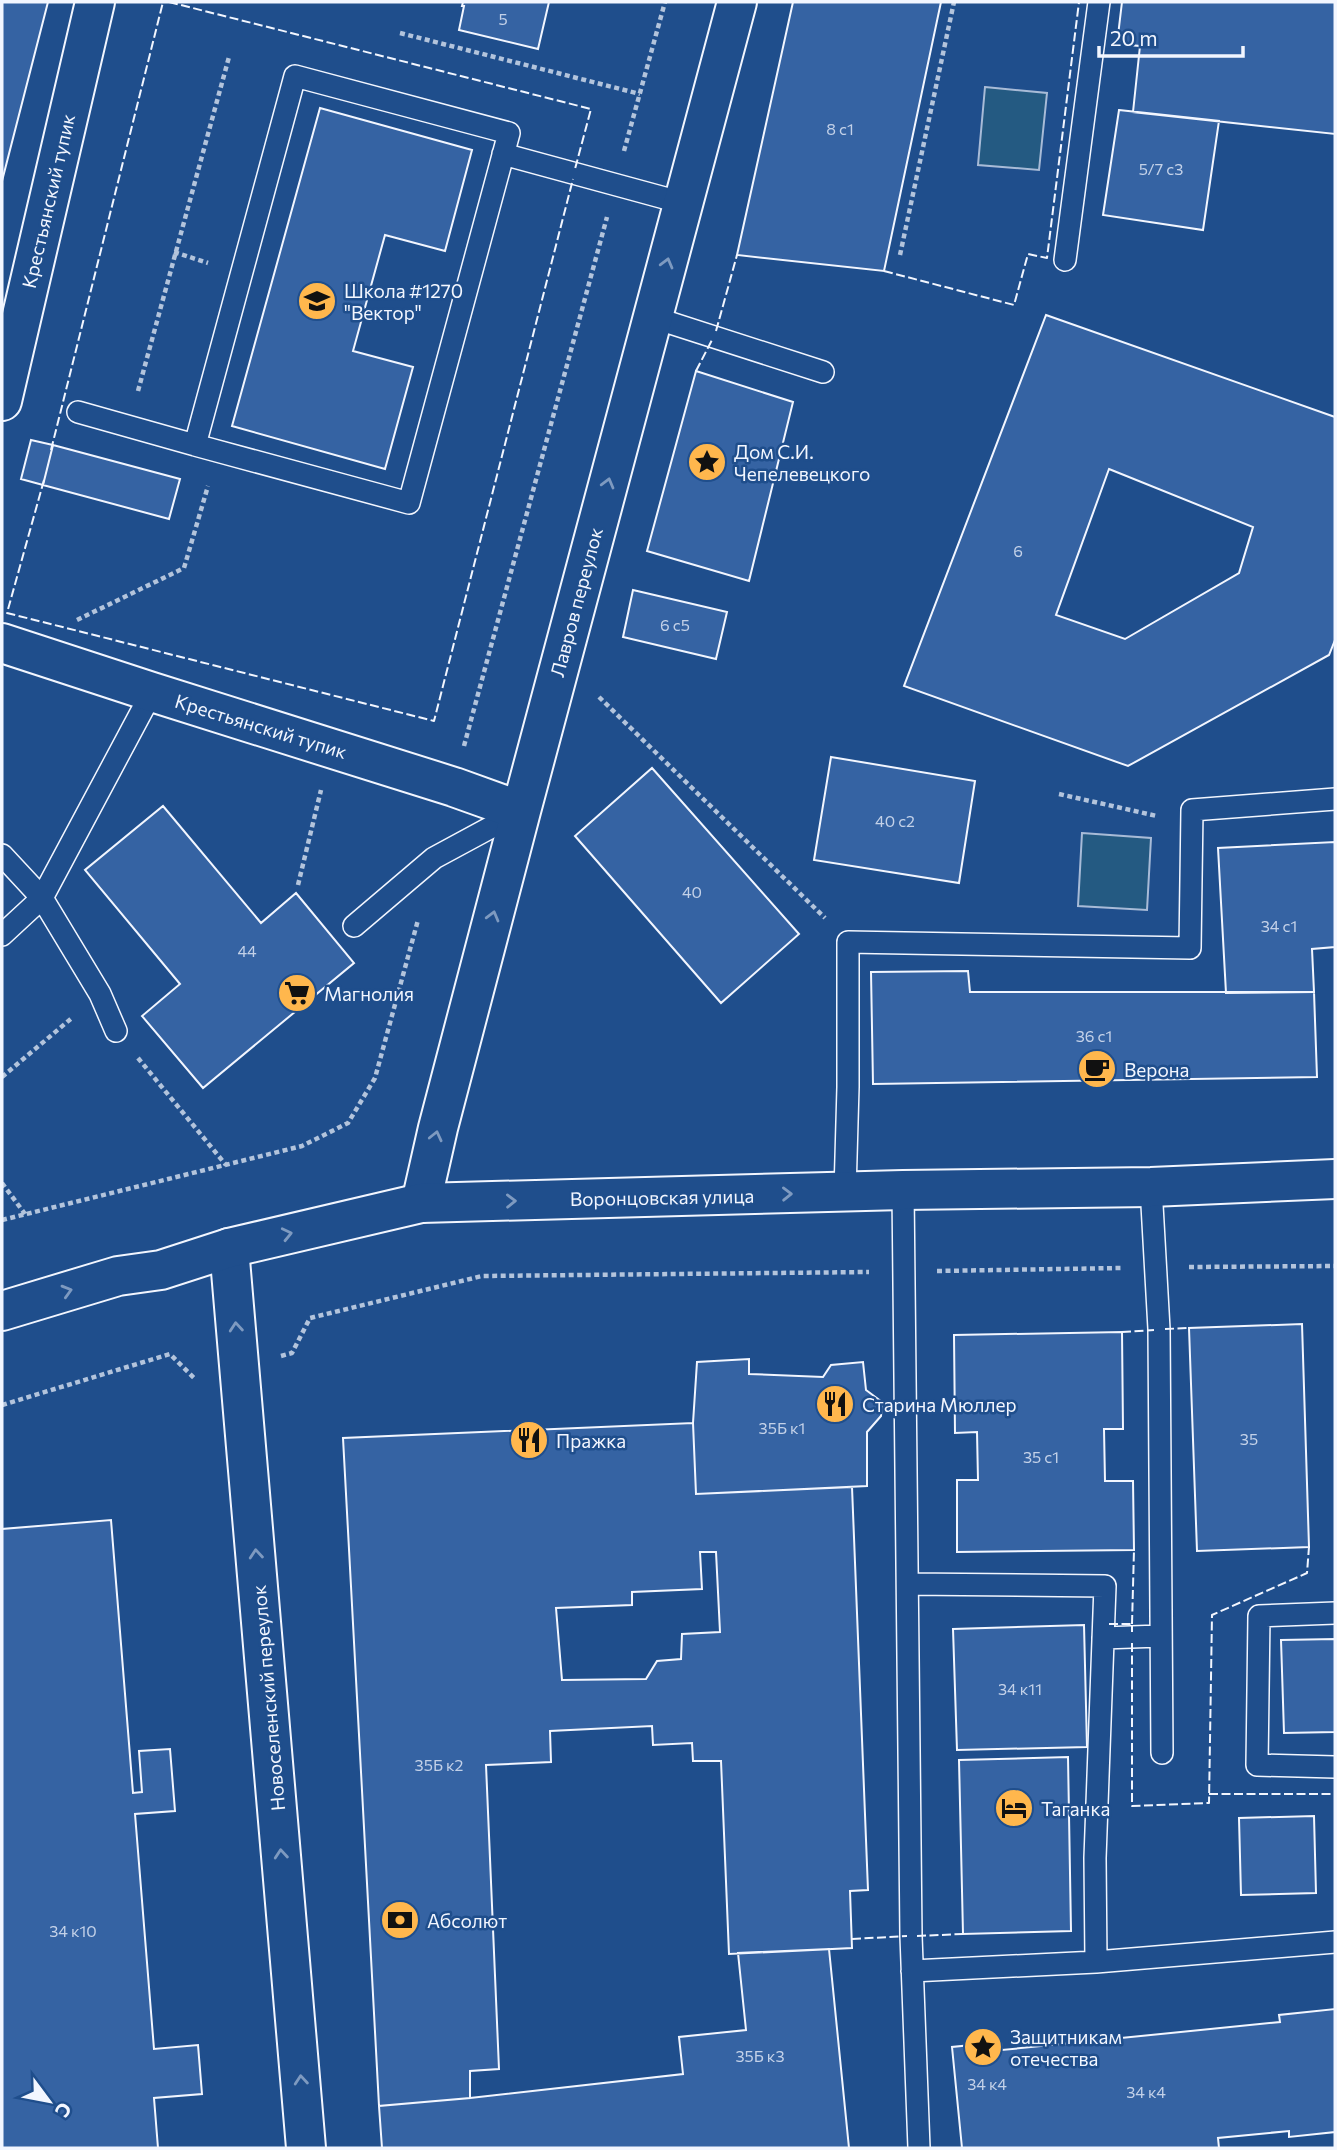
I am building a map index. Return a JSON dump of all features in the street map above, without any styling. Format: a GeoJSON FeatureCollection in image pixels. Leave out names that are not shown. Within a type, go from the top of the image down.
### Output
{"type":"FeatureCollection","features":[{"type":"Feature","properties":{"kind":"street","name":"Крестьянский тупик"},"geometry":{"type":"LineString","coordinates":[[2,401],[95,2]]}},
{"type":"Feature","properties":{"kind":"street","name":"Лавров переулок"},"geometry":{"type":"LineString","coordinates":[[421,1203],[521,810],[737,2]]}},
{"type":"Feature","properties":{"kind":"street","name":"Крестьянский тупик"},"geometry":{"type":"LineString","coordinates":[[2,643],[521,810]]}},
{"type":"Feature","properties":{"kind":"street","name":"Воронцовская улица"},"geometry":{"type":"LineString","coordinates":[[2,1311],[118,1276],[161,1270],[229,1248],[421,1203],[903,1189],[1151,1187],[1335,1179]]}},
{"type":"Feature","properties":{"kind":"street","name":"Новоселенский переулок"},"geometry":{"type":"LineString","coordinates":[[229,1248],[306,2148]]}},
{"type":"Feature","properties":{"kind":"lane"},"geometry":{"type":"LineString","coordinates":[[1065,260],[1098,2]]}},
{"type":"Feature","properties":{"kind":"lane"},"geometry":{"type":"LineString","coordinates":[[78,412],[128,427],[409,503],[509,133],[295,76],[195,445]]}},
{"type":"Feature","properties":{"kind":"lane"},"geometry":{"type":"LineString","coordinates":[[503,154],[683,203]]}},
{"type":"Feature","properties":{"kind":"lane"},"geometry":{"type":"LineString","coordinates":[[652,317],[823,372]]}},
{"type":"Feature","properties":{"kind":"lane"},"geometry":{"type":"LineString","coordinates":[[2,935],[42,898],[152,692]]}},
{"type":"Feature","properties":{"kind":"lane"},"geometry":{"type":"LineString","coordinates":[[845,1192],[848,942],[1190,948],[1192,810],[1335,799]]}},
{"type":"Feature","properties":{"kind":"lane"},"geometry":{"type":"LineString","coordinates":[[354,926],[434,858],[521,810]]}},
{"type":"Feature","properties":{"kind":"lane"},"geometry":{"type":"LineString","coordinates":[[2,855],[42,898],[100,994],[116,1031]]}},
{"type":"Feature","properties":{"kind":"lane"},"geometry":{"type":"LineString","coordinates":[[1151,1187],[1159,1329],[1162,1753]]}},
{"type":"Feature","properties":{"kind":"lane"},"geometry":{"type":"LineString","coordinates":[[903,1189],[912,1971],[919,2148]]}},
{"type":"Feature","properties":{"kind":"lane"},"geometry":{"type":"LineString","coordinates":[[908,1584],[1105,1586],[1096,1858],[1096,1962]]}},
{"type":"Feature","properties":{"kind":"lane"},"geometry":{"type":"LineString","coordinates":[[1335,1613],[1259,1616],[1257,1765],[1335,1767]]}},
{"type":"Feature","properties":{"kind":"lane"},"geometry":{"type":"LineString","coordinates":[[1102,1638],[1160,1636]]}},
{"type":"Feature","properties":{"kind":"lane"},"geometry":{"type":"LineString","coordinates":[[912,1971],[1096,1962],[1335,1942]]}},
{"type":"Feature","properties":{"kind":"path"},"geometry":{"type":"LineString","coordinates":[[454,787],[665,2]]}},
{"type":"Feature","properties":{"kind":"path"},"geometry":{"type":"LineString","coordinates":[[900,255],[954,2]]}},
{"type":"Feature","properties":{"kind":"path"},"geometry":{"type":"LineString","coordinates":[[400,33],[640,94]]}},
{"type":"Feature","properties":{"kind":"path"},"geometry":{"type":"LineString","coordinates":[[128,427],[229,57]]}},
{"type":"Feature","properties":{"kind":"path"},"geometry":{"type":"LineString","coordinates":[[75,621],[184,568],[218,451]]}},
{"type":"Feature","properties":{"kind":"path"},"geometry":{"type":"LineString","coordinates":[[596,694],[811,904]]}},
{"type":"Feature","properties":{"kind":"path"},"geometry":{"type":"LineString","coordinates":[[298,885],[331,748]]}},
{"type":"Feature","properties":{"kind":"path"},"geometry":{"type":"LineString","coordinates":[[1059,794],[1164,818],[1192,810]]}},
{"type":"Feature","properties":{"kind":"path"},"geometry":{"type":"LineString","coordinates":[[2,1220],[302,1146],[348,1123],[375,1078],[434,858]]}},
{"type":"Feature","properties":{"kind":"path"},"geometry":{"type":"LineString","coordinates":[[2,1077],[100,994]]}},
{"type":"Feature","properties":{"kind":"path"},"geometry":{"type":"LineString","coordinates":[[116,1031],[226,1166]]}},
{"type":"Feature","properties":{"kind":"path"},"geometry":{"type":"LineString","coordinates":[[2,1183],[25,1214]]}},
{"type":"Feature","properties":{"kind":"path"},"geometry":{"type":"LineString","coordinates":[[2,1405],[170,1354],[196,1379],[292,1353],[310,1318],[482,1276],[1335,1266]]}},
{"type":"Feature","properties":{"kind":"shaded area"},"geometry":{"type":"Polygon","coordinates":[[[985,87],[1047,93],[1039,170],[978,165],[985,87]]]}},
{"type":"Feature","properties":{"kind":"shaded area"},"geometry":{"type":"Polygon","coordinates":[[[1082,833],[1151,838],[1147,910],[1078,906],[1082,833]]]}},
{"type":"Feature","properties":{"kind":"building"},"geometry":{"type":"Polygon","coordinates":[[[2,2],[48,2],[2,181],[2,2]]]}},
{"type":"Feature","properties":{"kind":"building"},"geometry":{"type":"Polygon","coordinates":[[[463,2],[549,2],[538,49],[459,30],[463,2]]]}},
{"type":"Feature","properties":{"kind":"building"},"geometry":{"type":"Polygon","coordinates":[[[793,2],[941,2],[884,271],[737,255],[793,2]]]}},
{"type":"Feature","properties":{"kind":"building"},"geometry":{"type":"Polygon","coordinates":[[[1122,2],[1335,2],[1335,134],[1133,112],[1140,46],[1117,44],[1122,2]]]}},
{"type":"Feature","properties":{"kind":"building","name":"Школа #1270 \"Вектор\""},"geometry":{"type":"Polygon","coordinates":[[[320,108],[472,150],[445,251],[385,235],[353,351],[413,367],[385,469],[232,426],[320,108]]]}},
{"type":"Feature","properties":{"kind":"building"},"geometry":{"type":"Polygon","coordinates":[[[1119,110],[1219,121],[1203,230],[1103,215],[1119,110]]]}},
{"type":"Feature","properties":{"kind":"building"},"geometry":{"type":"Polygon","coordinates":[[[1046,315],[1335,417],[1335,640],[1329,655],[1128,766],[904,686],[1046,315]],[[1109,469],[1056,615],[1125,639],[1239,573],[1253,527],[1109,469]]]}},
{"type":"Feature","properties":{"kind":"building"},"geometry":{"type":"Polygon","coordinates":[[[696,371],[793,402],[749,581],[647,551],[696,371]]]}},
{"type":"Feature","properties":{"kind":"building"},"geometry":{"type":"Polygon","coordinates":[[[31,440],[53,445],[43,485],[21,479],[31,440]]]}},
{"type":"Feature","properties":{"kind":"building"},"geometry":{"type":"Polygon","coordinates":[[[53,445],[180,479],[169,519],[43,485],[53,445]]]}},
{"type":"Feature","properties":{"kind":"building"},"geometry":{"type":"Polygon","coordinates":[[[633,590],[727,612],[716,659],[623,637],[633,590]]]}},
{"type":"Feature","properties":{"kind":"building"},"geometry":{"type":"Polygon","coordinates":[[[831,757],[975,781],[959,883],[814,860],[831,757]]]}},
{"type":"Feature","properties":{"kind":"building"},"geometry":{"type":"Polygon","coordinates":[[[652,768],[799,934],[721,1003],[575,836],[652,768]]]}},
{"type":"Feature","properties":{"kind":"building"},"geometry":{"type":"Polygon","coordinates":[[[163,806],[261,923],[296,893],[354,963],[203,1088],[142,1016],[180,984],[85,870],[163,806]]]}},
{"type":"Feature","properties":{"kind":"building"},"geometry":{"type":"Polygon","coordinates":[[[1335,842],[1335,947],[1312,949],[1314,992],[1226,993],[1218,848],[1335,842]]]}},
{"type":"Feature","properties":{"kind":"building"},"geometry":{"type":"Polygon","coordinates":[[[968,971],[970,992],[1314,992],[1317,1077],[873,1084],[871,972],[968,971]]]}},
{"type":"Feature","properties":{"kind":"building"},"geometry":{"type":"Polygon","coordinates":[[[1302,1324],[1309,1547],[1197,1551],[1189,1328],[1302,1324]]]}},
{"type":"Feature","properties":{"kind":"building"},"geometry":{"type":"Polygon","coordinates":[[[1122,1332],[1123,1429],[1104,1429],[1105,1481],[1133,1481],[1134,1550],[957,1552],[957,1480],[978,1480],[977,1432],[955,1433],[954,1335],[1122,1332]]]}},
{"type":"Feature","properties":{"kind":"building"},"geometry":{"type":"Polygon","coordinates":[[[749,1359],[749,1374],[823,1377],[831,1365],[863,1362],[866,1390],[882,1402],[881,1416],[867,1432],[867,1486],[696,1494],[693,1423],[697,1362],[749,1359]]]}},
{"type":"Feature","properties":{"kind":"building"},"geometry":{"type":"Polygon","coordinates":[[[693,1423],[696,1494],[852,1487],[868,1890],[850,1891],[852,1948],[729,1954],[721,1761],[693,1761],[692,1743],[653,1745],[652,1726],[550,1731],[551,1762],[486,1765],[499,2069],[470,2071],[470,2098],[379,2106],[343,1438],[693,1423]],[[700,1552],[702,1589],[632,1592],[632,1605],[556,1608],[562,1680],[646,1679],[657,1661],[681,1659],[682,1634],[720,1632],[716,1552],[700,1552]]]}},
{"type":"Feature","properties":{"kind":"building"},"geometry":{"type":"Polygon","coordinates":[[[111,1520],[133,1793],[142,1792],[139,1751],[170,1749],[175,1811],[135,1814],[154,2049],[198,2045],[202,2094],[154,2098],[158,2148],[2,2148],[2,1529],[111,1520]]]}},
{"type":"Feature","properties":{"kind":"building"},"geometry":{"type":"Polygon","coordinates":[[[1084,1625],[1087,1747],[957,1750],[953,1629],[1084,1625]]]}},
{"type":"Feature","properties":{"kind":"building"},"geometry":{"type":"Polygon","coordinates":[[[1335,1639],[1335,1732],[1284,1733],[1281,1640],[1335,1639]]]}},
{"type":"Feature","properties":{"kind":"building","name":"Таганка"},"geometry":{"type":"Polygon","coordinates":[[[1068,1757],[1071,1931],[963,1934],[959,1760],[1068,1757]]]}},
{"type":"Feature","properties":{"kind":"building"},"geometry":{"type":"Polygon","coordinates":[[[1314,1816],[1316,1893],[1241,1895],[1239,1818],[1314,1816]]]}},
{"type":"Feature","properties":{"kind":"building"},"geometry":{"type":"Polygon","coordinates":[[[829,1949],[849,2148],[382,2148],[379,2106],[683,2074],[679,2037],[746,2030],[738,1953],[829,1949]]]}},
{"type":"Feature","properties":{"kind":"building"},"geometry":{"type":"Polygon","coordinates":[[[1335,2009],[1335,2132],[1289,2137],[1289,2131],[1218,2138],[1219,2148],[962,2148],[952,2047],[1001,2042],[1002,2050],[1280,2022],[1279,2015],[1335,2009]]]}},
{"type":"Feature","properties":{"kind":"fence"},"geometry":{"type":"LineString","coordinates":[[51,450],[163,2]]}},
{"type":"Feature","properties":{"kind":"fence"},"geometry":{"type":"LineString","coordinates":[[169,2],[591,109],[575,169]]}},
{"type":"Feature","properties":{"kind":"fence"},"geometry":{"type":"LineString","coordinates":[[884,271],[1014,305],[1028,254],[1047,258],[1079,2]]}},
{"type":"Feature","properties":{"kind":"fence"},"geometry":{"type":"LineString","coordinates":[[44,480],[7,613],[434,721],[573,179]]}},
{"type":"Feature","properties":{"kind":"fence"},"geometry":{"type":"LineString","coordinates":[[716,331],[737,255]]}},
{"type":"Feature","properties":{"kind":"fence"},"geometry":{"type":"LineString","coordinates":[[696,371],[712,340]]}},
{"type":"Feature","properties":{"kind":"fence"},"geometry":{"type":"LineString","coordinates":[[1165,1329],[1189,1328]]}},
{"type":"Feature","properties":{"kind":"fence"},"geometry":{"type":"LineString","coordinates":[[1122,1332],[1154,1330]]}},
{"type":"Feature","properties":{"kind":"fence"},"geometry":{"type":"LineString","coordinates":[[1132,1643],[1132,1806],[1209,1803],[1212,1615],[1307,1573],[1309,1547]]}},
{"type":"Feature","properties":{"kind":"fence"},"geometry":{"type":"LineString","coordinates":[[1132,1624],[1134,1550]]}},
{"type":"Feature","properties":{"kind":"fence"},"geometry":{"type":"LineString","coordinates":[[1109,1624],[1132,1624],[1132,1632]]}},
{"type":"Feature","properties":{"kind":"fence"},"geometry":{"type":"LineString","coordinates":[[1209,1794],[1335,1794]]}},
{"type":"Feature","properties":{"kind":"fence"},"geometry":{"type":"LineString","coordinates":[[917,1936],[963,1934]]}},
{"type":"Feature","properties":{"kind":"fence"},"geometry":{"type":"LineString","coordinates":[[852,1939],[907,1936]]}},
{"type":"Feature","properties":{"kind":"place","name":"Школа #1270 \"Вектор\""},"geometry":{"type":"Point","coordinates":[317,301]}},
{"type":"Feature","properties":{"kind":"place","name":"Дом С.И. Чепелевецкого"},"geometry":{"type":"Point","coordinates":[707,462]}},
{"type":"Feature","properties":{"kind":"place","name":"Магнолия"},"geometry":{"type":"Point","coordinates":[297,993]}},
{"type":"Feature","properties":{"kind":"place","name":"Верона"},"geometry":{"type":"Point","coordinates":[1097,1069]}},
{"type":"Feature","properties":{"kind":"place","name":"Старина Мюллер"},"geometry":{"type":"Point","coordinates":[835,1404]}},
{"type":"Feature","properties":{"kind":"place","name":"Пражка"},"geometry":{"type":"Point","coordinates":[529,1440]}},
{"type":"Feature","properties":{"kind":"place","name":"Таганка"},"geometry":{"type":"Point","coordinates":[1014,1808]}},
{"type":"Feature","properties":{"kind":"place","name":"Абсолют"},"geometry":{"type":"Point","coordinates":[400,1920]}},
{"type":"Feature","properties":{"kind":"place","name":"Защитникам отечества"},"geometry":{"type":"Point","coordinates":[983,2047]}}]}
